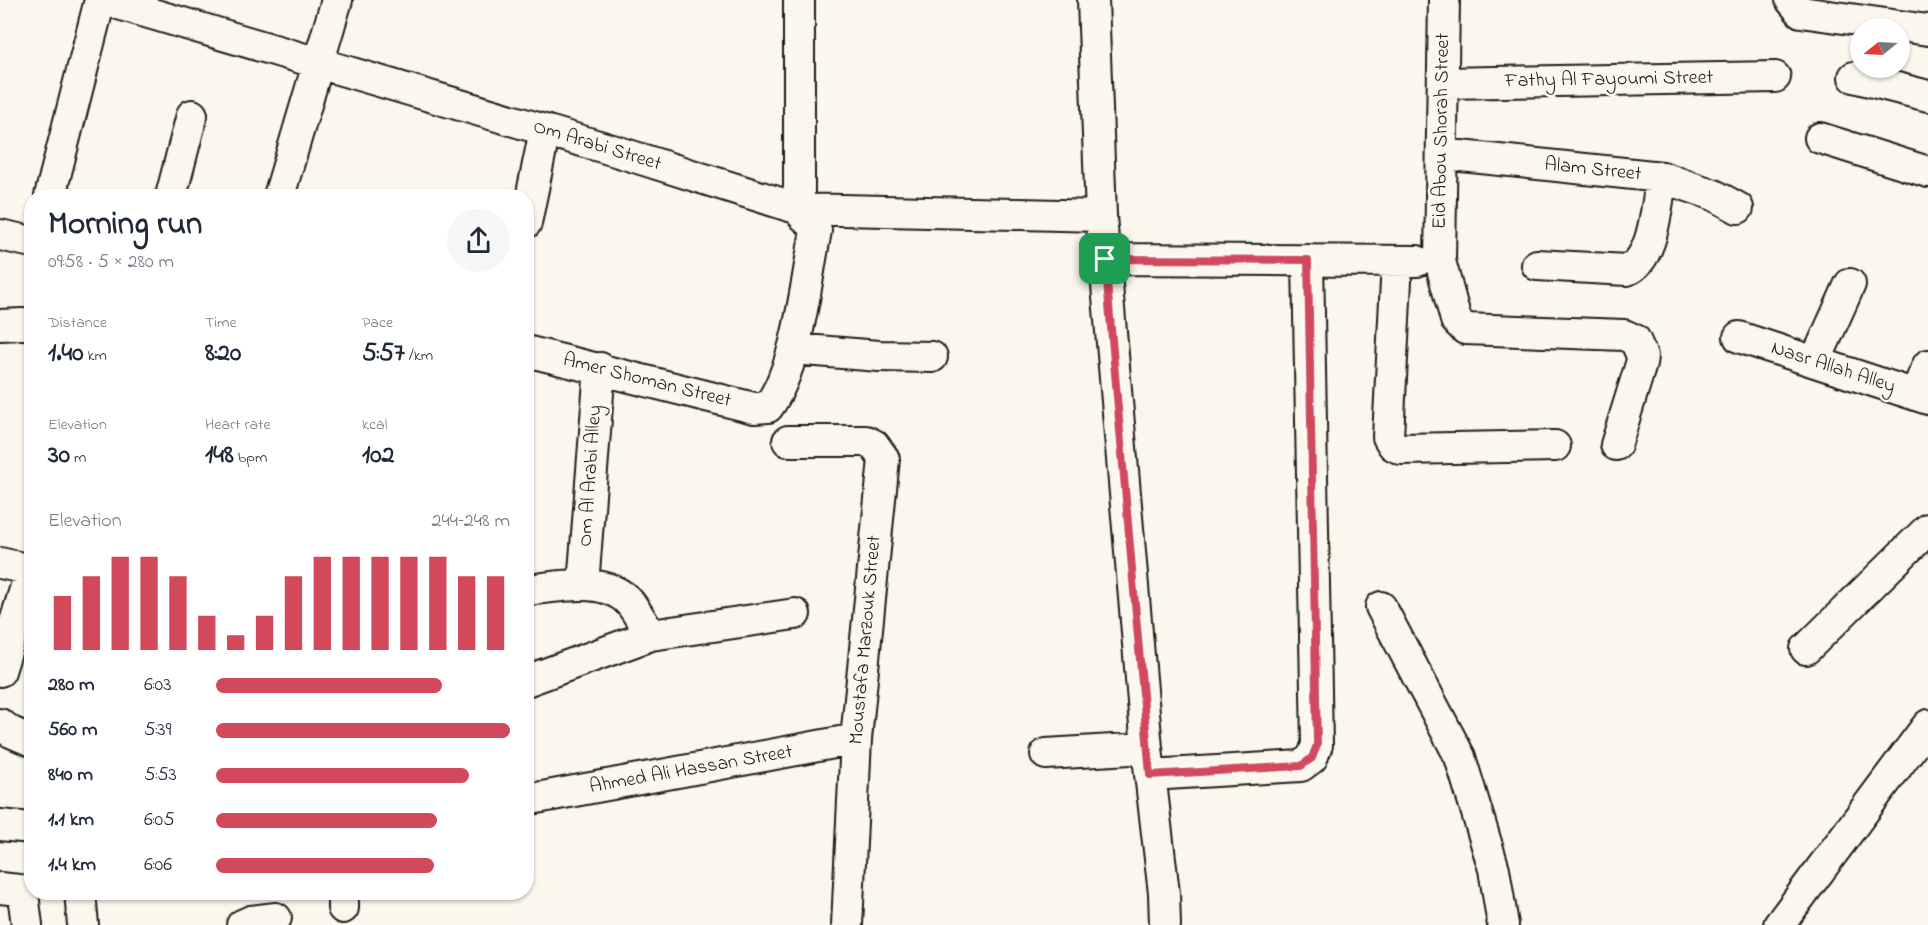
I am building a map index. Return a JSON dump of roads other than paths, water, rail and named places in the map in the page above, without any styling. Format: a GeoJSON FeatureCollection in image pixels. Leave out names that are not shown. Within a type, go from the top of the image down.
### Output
{"type":"FeatureCollection","features":[{"type":"Feature","properties":{"kind":"street","name":"Om Arabi Street"},"geometry":{"type":"LineString","coordinates":[[103,0],[545,130],[799,209],[1101,216]]}},
{"type":"Feature","properties":{"kind":"street"},"geometry":{"type":"LineString","coordinates":[[52,189],[103,0]]}},
{"type":"Feature","properties":{"kind":"street"},"geometry":{"type":"LineString","coordinates":[[281,189],[337,0]]}},
{"type":"Feature","properties":{"kind":"street"},"geometry":{"type":"LineString","coordinates":[[799,0],[799,209],[803,217],[812,222],[816,231],[793,349],[879,356],[932,357]]}},
{"type":"Feature","properties":{"kind":"street"},"geometry":{"type":"LineString","coordinates":[[1093,0],[1101,216],[1149,761],[1164,893],[1165,925]]}},
{"type":"Feature","properties":{"kind":"street","name":"Eid Abou Shorah Street"},"geometry":{"type":"LineString","coordinates":[[1444,0],[1440,261],[1456,320],[1465,329],[1624,335],[1635,340],[1642,356],[1641,364],[1616,445]]}},
{"type":"Feature","properties":{"kind":"street"},"geometry":{"type":"LineString","coordinates":[[1791,0],[1801,12],[1928,30]]}},
{"type":"Feature","properties":{"kind":"street","name":"Fathy Al Fayoumi Street"},"geometry":{"type":"LineString","coordinates":[[1443,83],[1775,77]]}},
{"type":"Feature","properties":{"kind":"street"},"geometry":{"type":"LineString","coordinates":[[1858,78],[1928,96]]}},
{"type":"Feature","properties":{"kind":"street"},"geometry":{"type":"LineString","coordinates":[[173,189],[192,115]]}},
{"type":"Feature","properties":{"kind":"street"},"geometry":{"type":"LineString","coordinates":[[533,189],[545,130]]}},
{"type":"Feature","properties":{"kind":"street"},"geometry":{"type":"LineString","coordinates":[[1820,138],[1928,172]]}},
{"type":"Feature","properties":{"kind":"street","name":"Alam Street"},"geometry":{"type":"LineString","coordinates":[[1442,154],[1662,177],[1705,192],[1738,208]]}},
{"type":"Feature","properties":{"kind":"street"},"geometry":{"type":"LineString","coordinates":[[1537,265],[1627,270],[1637,266],[1644,258],[1648,245],[1662,177]]}},
{"type":"Feature","properties":{"kind":"street"},"geometry":{"type":"LineString","coordinates":[[0,235],[24,240]]}},
{"type":"Feature","properties":{"kind":"street"},"geometry":{"type":"LineString","coordinates":[[1105,259],[1440,261]]}},
{"type":"Feature","properties":{"kind":"street"},"geometry":{"type":"LineString","coordinates":[[1046,754],[1149,761],[1301,766],[1312,758],[1317,745],[1308,260]]}},
{"type":"Feature","properties":{"kind":"street"},"geometry":{"type":"LineString","coordinates":[[1396,261],[1388,437],[1393,445],[1401,449],[1555,446]]}},
{"type":"Feature","properties":{"kind":"street"},"geometry":{"type":"LineString","coordinates":[[1815,362],[1851,284]]}},
{"type":"Feature","properties":{"kind":"street","name":"Nasr Allah Alley"},"geometry":{"type":"LineString","coordinates":[[1739,337],[1922,397]]}},
{"type":"Feature","properties":{"kind":"street","name":"Amer Shoman Street"},"geometry":{"type":"LineString","coordinates":[[534,353],[754,408],[768,407],[777,396],[793,349]]}},
{"type":"Feature","properties":{"kind":"street"},"geometry":{"type":"LineString","coordinates":[[1922,397],[1928,365]]}},
{"type":"Feature","properties":{"kind":"street","name":"Om Al Arabi Alley"},"geometry":{"type":"LineString","coordinates":[[584,585],[600,368]]}},
{"type":"Feature","properties":{"kind":"street","name":"Moustafa Marzouk Street"},"geometry":{"type":"LineString","coordinates":[[788,441],[866,441],[874,445],[884,459],[856,739],[847,925]]}},
{"type":"Feature","properties":{"kind":"street"},"geometry":{"type":"LineString","coordinates":[[1806,650],[1928,530]]}},
{"type":"Feature","properties":{"kind":"street"},"geometry":{"type":"LineString","coordinates":[[0,563],[24,568]]}},
{"type":"Feature","properties":{"kind":"street"},"geometry":{"type":"LineString","coordinates":[[534,589],[584,585],[608,588],[629,602],[651,635]]}},
{"type":"Feature","properties":{"kind":"street"},"geometry":{"type":"LineString","coordinates":[[0,670],[24,593]]}},
{"type":"Feature","properties":{"kind":"street"},"geometry":{"type":"LineString","coordinates":[[1381,607],[1460,757],[1494,868],[1503,925]]}},
{"type":"Feature","properties":{"kind":"street"},"geometry":{"type":"LineString","coordinates":[[534,678],[651,635],[795,614]]}},
{"type":"Feature","properties":{"kind":"street"},"geometry":{"type":"LineString","coordinates":[[0,723],[11,732],[24,738]]}},
{"type":"Feature","properties":{"kind":"street"},"geometry":{"type":"LineString","coordinates":[[1779,925],[1928,724]]}},
{"type":"Feature","properties":{"kind":"street","name":"Ahmed Ali Hassan Street"},"geometry":{"type":"LineString","coordinates":[[534,799],[856,739]]}},
{"type":"Feature","properties":{"kind":"street"},"geometry":{"type":"LineString","coordinates":[[0,825],[24,827]]}},
{"type":"Feature","properties":{"kind":"street"},"geometry":{"type":"LineString","coordinates":[[0,888],[19,890],[23,894],[27,925]]}},
{"type":"Feature","properties":{"kind":"street"},"geometry":{"type":"LineString","coordinates":[[81,900],[83,925]]}},
{"type":"Feature","properties":{"kind":"street"},"geometry":{"type":"LineString","coordinates":[[242,925],[275,912]]}}]}
